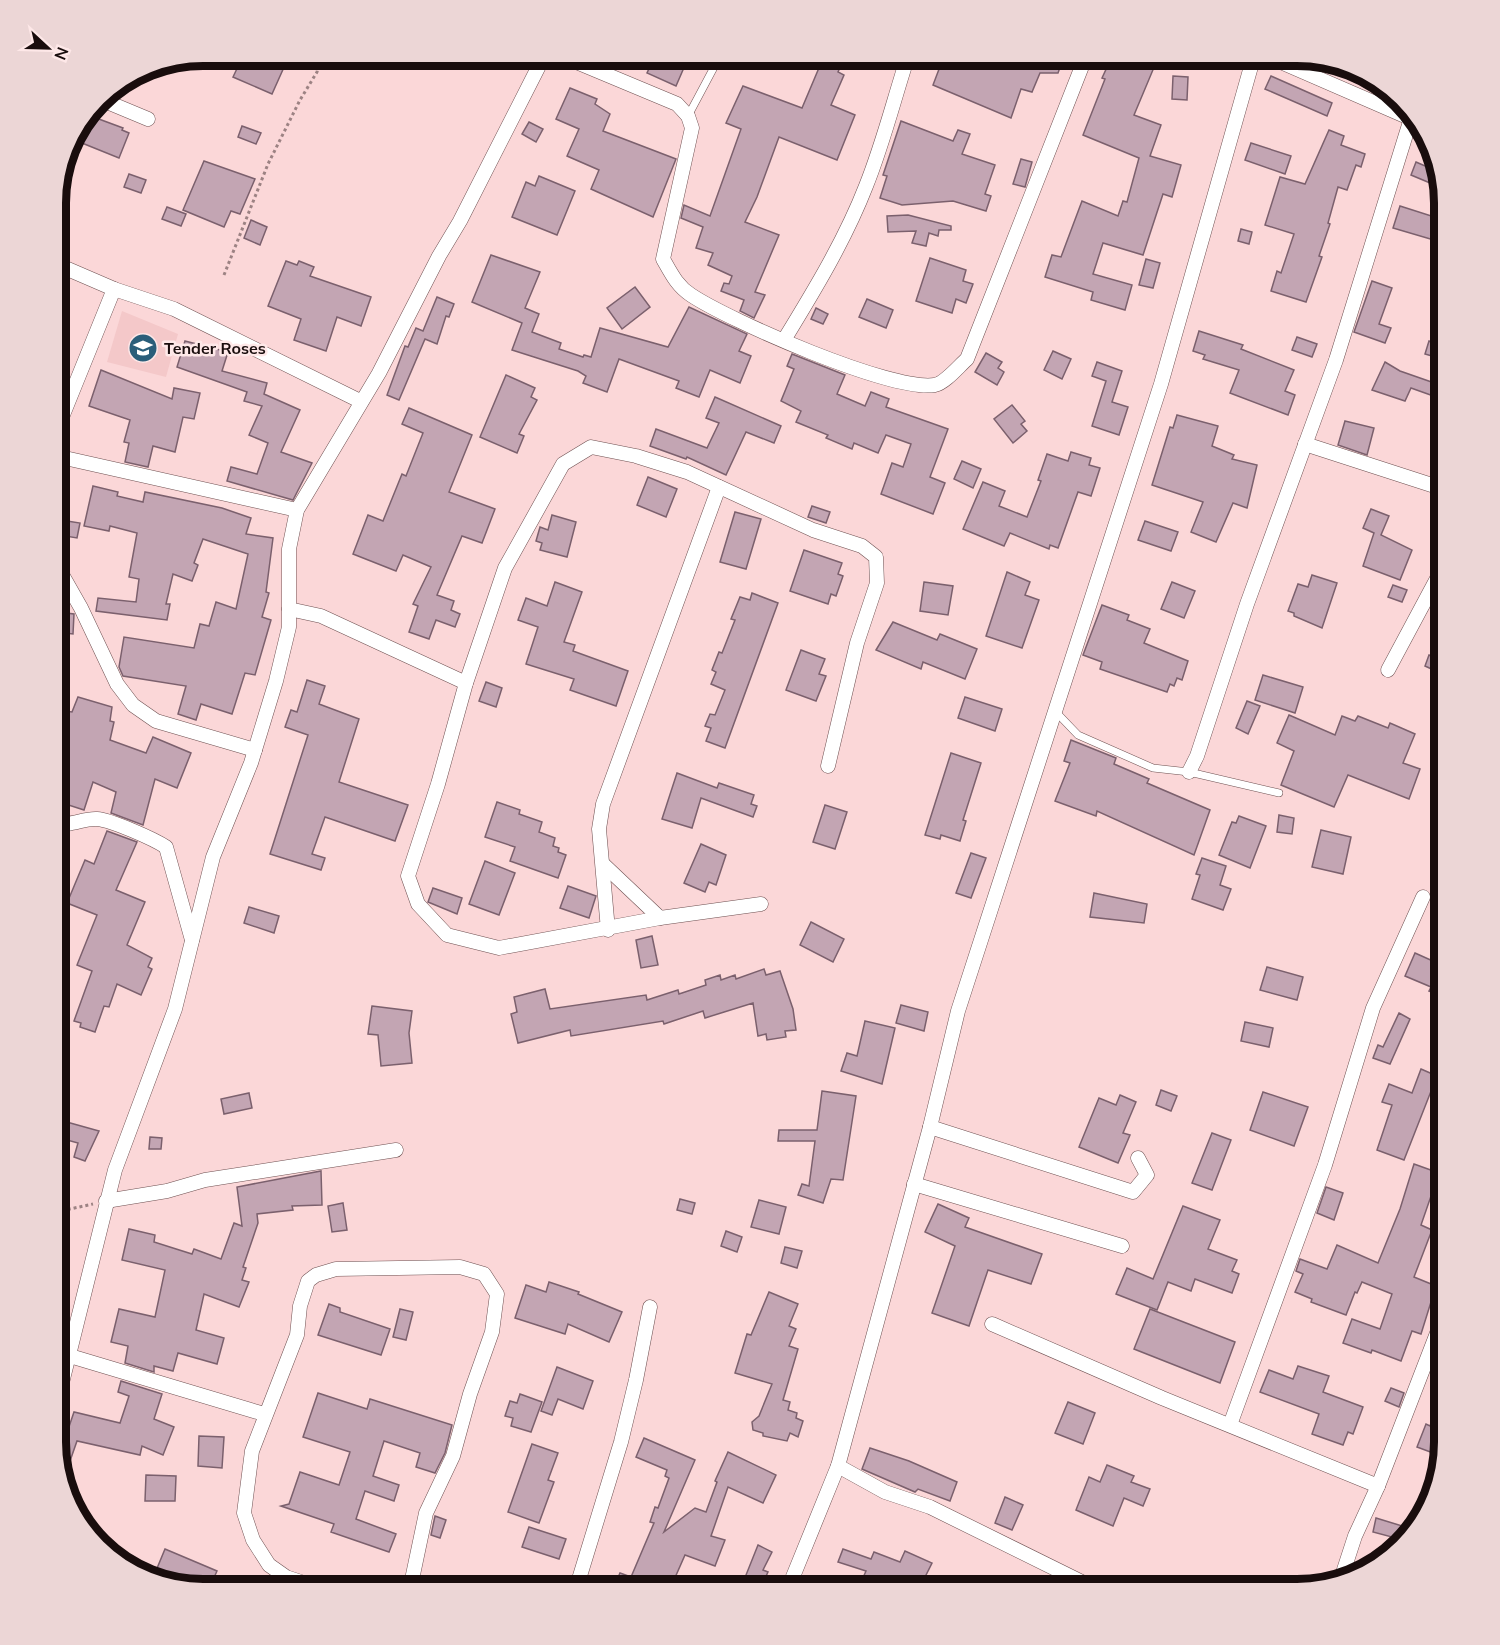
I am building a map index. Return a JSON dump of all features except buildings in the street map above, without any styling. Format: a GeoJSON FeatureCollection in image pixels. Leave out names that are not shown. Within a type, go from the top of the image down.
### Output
{"type":"FeatureCollection","features":[{"type":"Feature","properties":{"kind":"street"},"geometry":{"type":"LineString","coordinates":[[66,1371],[76,1319],[106,1201],[132,1120],[175,1008],[213,857],[255,750],[289,627],[289,549],[297,510],[360,401],[379,373],[439,256],[460,221],[538,66]]}},
{"type":"Feature","properties":{"kind":"street"},"geometry":{"type":"LineString","coordinates":[[586,66],[677,104],[688,116],[692,128],[663,259],[673,279],[690,294],[729,317],[856,369],[911,385],[938,385],[967,359],[1082,66]]}},
{"type":"Feature","properties":{"kind":"street"},"geometry":{"type":"LineString","coordinates":[[784,340],[815,288],[866,189],[887,131],[905,66]]}},
{"type":"Feature","properties":{"kind":"street"},"geometry":{"type":"LineString","coordinates":[[792,1579],[838,1466],[930,1127],[958,1011],[1161,384],[1251,66]]}},
{"type":"Feature","properties":{"kind":"street"},"geometry":{"type":"LineString","coordinates":[[1291,66],[1399,112]]}},
{"type":"Feature","properties":{"kind":"street"},"geometry":{"type":"LineString","coordinates":[[110,103],[148,119]]}},
{"type":"Feature","properties":{"kind":"street"},"geometry":{"type":"LineString","coordinates":[[1189,772],[1197,756],[1247,604],[1358,292],[1411,127]]}},
{"type":"Feature","properties":{"kind":"street"},"geometry":{"type":"LineString","coordinates":[[66,268],[114,289],[174,309],[360,401]]}},
{"type":"Feature","properties":{"kind":"street"},"geometry":{"type":"LineString","coordinates":[[66,407],[114,289]]}},
{"type":"Feature","properties":{"kind":"street"},"geometry":{"type":"LineString","coordinates":[[1305,444],[1434,486]]}},
{"type":"Feature","properties":{"kind":"street"},"geometry":{"type":"LineString","coordinates":[[761,904],[660,918],[608,930],[499,948],[447,935],[418,904],[408,876],[438,784],[466,682],[505,568],[563,464],[591,447],[656,463],[719,487],[813,530],[862,546],[876,557],[877,583],[857,643],[845,702],[828,766]]}},
{"type":"Feature","properties":{"kind":"street"},"geometry":{"type":"LineString","coordinates":[[66,458],[297,510]]}},
{"type":"Feature","properties":{"kind":"street"},"geometry":{"type":"LineString","coordinates":[[608,930],[599,829],[603,804],[719,487]]}},
{"type":"Feature","properties":{"kind":"street"},"geometry":{"type":"LineString","coordinates":[[66,582],[117,684],[133,705],[156,722],[255,750]]}},
{"type":"Feature","properties":{"kind":"street"},"geometry":{"type":"LineString","coordinates":[[1388,670],[1434,584]]}},
{"type":"Feature","properties":{"kind":"street"},"geometry":{"type":"LineString","coordinates":[[290,609],[321,616],[466,682]]}},
{"type":"Feature","properties":{"kind":"street"},"geometry":{"type":"LineString","coordinates":[[66,824],[98,819],[154,839],[166,847],[175,871],[193,943]]}},
{"type":"Feature","properties":{"kind":"street"},"geometry":{"type":"LineString","coordinates":[[604,865],[660,918]]}},
{"type":"Feature","properties":{"kind":"street"},"geometry":{"type":"LineString","coordinates":[[1230,1425],[1325,1165],[1373,1008],[1423,897]]}},
{"type":"Feature","properties":{"kind":"street"},"geometry":{"type":"LineString","coordinates":[[930,1127],[1134,1192],[1147,1175],[1138,1158]]}},
{"type":"Feature","properties":{"kind":"street"},"geometry":{"type":"LineString","coordinates":[[106,1201],[167,1191],[205,1180],[396,1150]]}},
{"type":"Feature","properties":{"kind":"street"},"geometry":{"type":"LineString","coordinates":[[914,1184],[1122,1246]]}},
{"type":"Feature","properties":{"kind":"street"},"geometry":{"type":"LineString","coordinates":[[292,1579],[276,1571],[253,1540],[244,1513],[252,1451],[264,1414],[297,1335],[302,1295],[308,1281],[316,1275],[336,1269],[460,1267],[484,1274],[497,1294],[492,1332],[470,1394],[453,1456],[426,1513],[412,1579]]}},
{"type":"Feature","properties":{"kind":"street"},"geometry":{"type":"LineString","coordinates":[[579,1579],[621,1442],[650,1307]]}},
{"type":"Feature","properties":{"kind":"street"},"geometry":{"type":"LineString","coordinates":[[992,1324],[1378,1486]]}},
{"type":"Feature","properties":{"kind":"street"},"geometry":{"type":"LineString","coordinates":[[1344,1571],[1355,1536],[1378,1486],[1434,1341]]}},
{"type":"Feature","properties":{"kind":"street"},"geometry":{"type":"LineString","coordinates":[[70,1356],[264,1414]]}},
{"type":"Feature","properties":{"kind":"street"},"geometry":{"type":"LineString","coordinates":[[838,1466],[885,1492],[930,1508],[1074,1579]]}},
{"type":"Feature","properties":{"kind":"lane"},"geometry":{"type":"LineString","coordinates":[[688,116],[715,66]]}},
{"type":"Feature","properties":{"kind":"lane"},"geometry":{"type":"LineString","coordinates":[[1055,711],[1078,735],[1153,768],[1189,772],[1280,793]]}},
{"type":"Feature","properties":{"kind":"path"},"geometry":{"type":"LineString","coordinates":[[224,275],[268,164],[318,66]]}},
{"type":"Feature","properties":{"kind":"path"},"geometry":{"type":"LineString","coordinates":[[66,1210],[106,1201]]}},
{"type":"Feature","properties":{"kind":"shaded area","name":"Tender Roses"},"geometry":{"type":"Polygon","coordinates":[[[122,311],[178,334],[166,377],[107,362],[122,311]]]}},
{"type":"Feature","properties":{"kind":"place","name":"Tender Roses"},"geometry":{"type":"Point","coordinates":[143,348]}}]}
